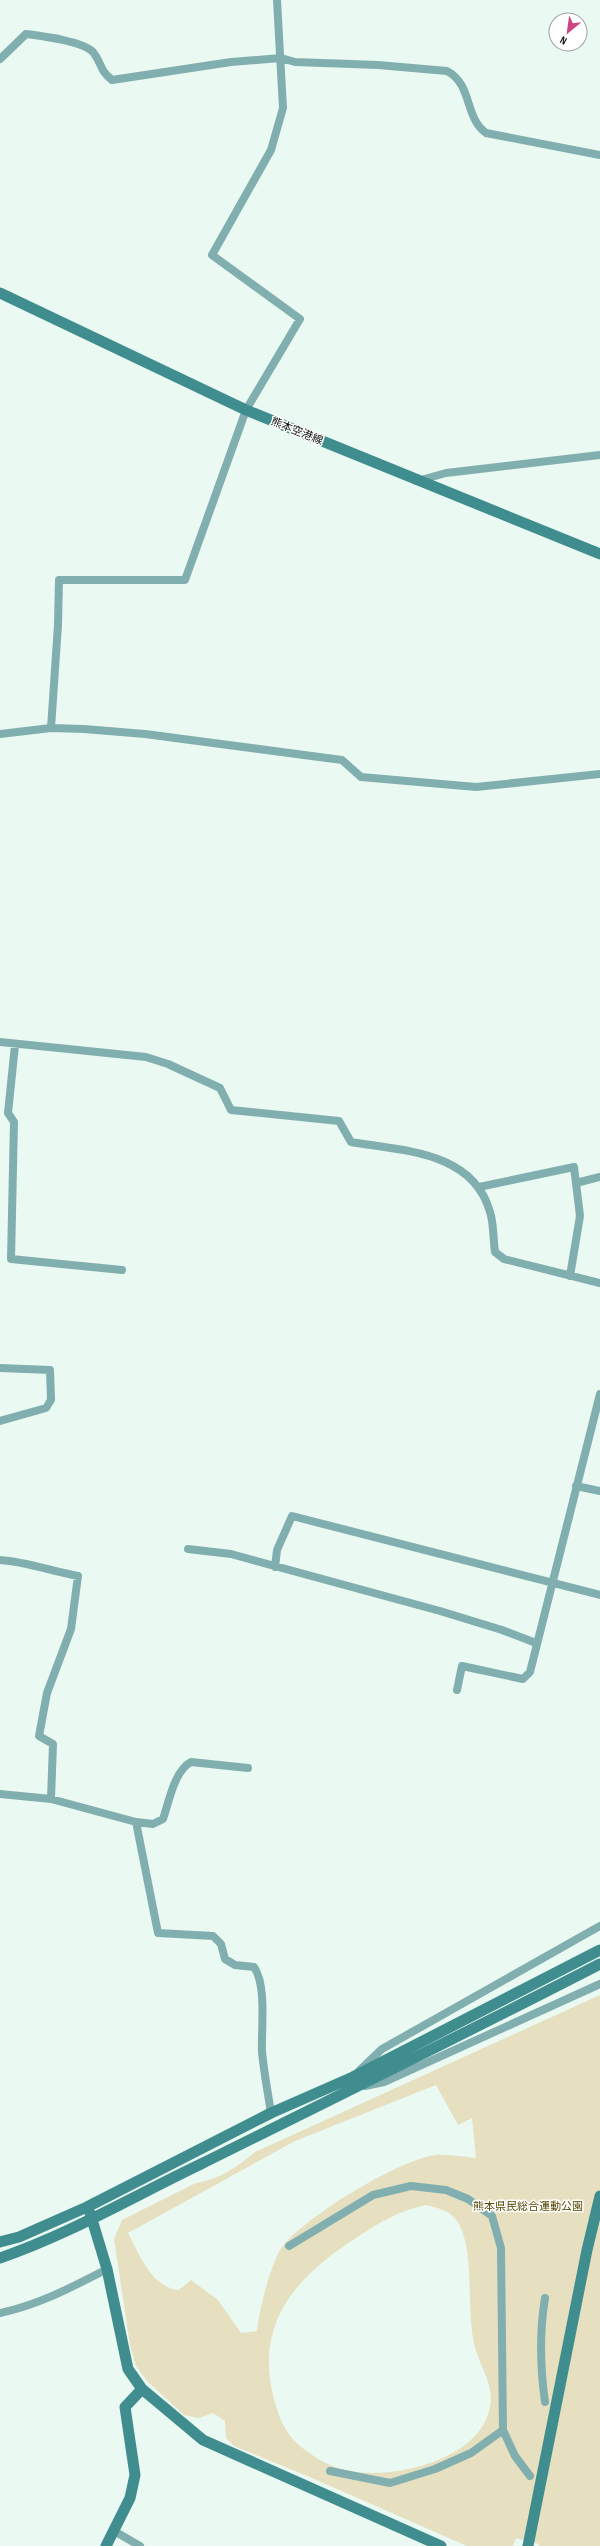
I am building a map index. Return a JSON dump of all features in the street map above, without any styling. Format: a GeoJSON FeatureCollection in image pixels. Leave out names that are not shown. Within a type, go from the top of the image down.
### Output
{"type":"FeatureCollection","features":[{"type":"Feature","properties":{"kind":"street"},"geometry":{"type":"LineString","coordinates":[[51,728],[58,626],[59,580],[185,580],[246,410],[300,319],[212,255],[271,150],[278,132],[283,108],[277,0]]}},
{"type":"Feature","properties":{"kind":"street"},"geometry":{"type":"LineString","coordinates":[[0,59],[26,34],[42,36],[85,47],[93,52],[102,73],[112,80],[231,62],[281,58],[295,62],[378,65],[447,71],[457,77],[465,91],[479,127],[486,133],[600,155]]}},
{"type":"Feature","properties":{"kind":"street","name":"熊本空港線"},"geometry":{"type":"LineString","coordinates":[[0,293],[246,410],[417,481],[600,554]]}},
{"type":"Feature","properties":{"kind":"street"},"geometry":{"type":"LineString","coordinates":[[417,481],[446,473],[600,455]]}},
{"type":"Feature","properties":{"kind":"street"},"geometry":{"type":"LineString","coordinates":[[0,734],[51,728],[145,734],[342,760],[362,777],[476,787],[600,774]]}},
{"type":"Feature","properties":{"kind":"street"},"geometry":{"type":"LineString","coordinates":[[0,1042],[15,1045],[146,1056],[168,1064],[220,1088],[231,1110],[339,1121],[351,1142],[434,1157],[457,1166],[479,1187],[490,1213],[495,1252],[504,1258],[600,1283]]}},
{"type":"Feature","properties":{"kind":"street"},"geometry":{"type":"LineString","coordinates":[[15,1045],[8,1113],[14,1122],[11,1260],[122,1270]]}},
{"type":"Feature","properties":{"kind":"street"},"geometry":{"type":"LineString","coordinates":[[479,1187],[574,1167],[580,1216],[570,1276]]}},
{"type":"Feature","properties":{"kind":"street"},"geometry":{"type":"LineString","coordinates":[[576,1183],[600,1177]]}},
{"type":"Feature","properties":{"kind":"street"},"geometry":{"type":"LineString","coordinates":[[0,1368],[50,1370],[52,1400],[46,1408],[0,1421]]}},
{"type":"Feature","properties":{"kind":"street"},"geometry":{"type":"LineString","coordinates":[[457,1690],[462,1666],[523,1679],[530,1672],[551,1582],[600,1394]]}},
{"type":"Feature","properties":{"kind":"street"},"geometry":{"type":"LineString","coordinates":[[576,1486],[600,1491]]}},
{"type":"Feature","properties":{"kind":"street"},"geometry":{"type":"LineString","coordinates":[[275,1567],[278,1550],[292,1516],[600,1595]]}},
{"type":"Feature","properties":{"kind":"street"},"geometry":{"type":"LineString","coordinates":[[188,1549],[231,1554],[440,1611],[536,1642]]}},
{"type":"Feature","properties":{"kind":"street"},"geometry":{"type":"LineString","coordinates":[[0,1560],[27,1562],[51,1572],[78,1576],[71,1629],[48,1693],[39,1736],[53,1744],[51,1799]]}},
{"type":"Feature","properties":{"kind":"street"},"geometry":{"type":"LineString","coordinates":[[0,1794],[51,1799],[136,1822],[153,1824],[163,1819],[176,1782],[186,1765],[191,1762],[248,1768]]}},
{"type":"Feature","properties":{"kind":"street"},"geometry":{"type":"LineString","coordinates":[[136,1822],[158,1933],[212,1936],[221,1944],[225,1959],[235,1965],[254,1967],[258,1973],[261,1992],[262,2053],[271,2113]]}},
{"type":"Feature","properties":{"kind":"street"},"geometry":{"type":"LineString","coordinates":[[356,2082],[382,2049],[600,1926]]}},
{"type":"Feature","properties":{"kind":"street"},"geometry":{"type":"LineString","coordinates":[[0,2258],[25,2249],[93,2219],[356,2082],[600,1950]]}},
{"type":"Feature","properties":{"kind":"street"},"geometry":{"type":"LineString","coordinates":[[0,2242],[19,2237],[87,2207],[271,2113],[356,2082],[600,1964]]}},
{"type":"Feature","properties":{"kind":"street"},"geometry":{"type":"LineString","coordinates":[[356,2082],[384,2082],[600,1984]]}},
{"type":"Feature","properties":{"kind":"street"},"geometry":{"type":"LineString","coordinates":[[289,2246],[373,2195],[411,2186],[446,2190],[468,2199],[492,2216],[501,2248],[503,2430],[515,2456],[530,2476]]}},
{"type":"Feature","properties":{"kind":"street"},"geometry":{"type":"LineString","coordinates":[[528,2546],[587,2250],[600,2196]]}},
{"type":"Feature","properties":{"kind":"street"},"geometry":{"type":"LineString","coordinates":[[87,2207],[93,2219],[107,2268],[128,2369],[142,2389],[203,2440],[441,2546]]}},
{"type":"Feature","properties":{"kind":"street"},"geometry":{"type":"LineString","coordinates":[[0,2313],[19,2309],[52,2297],[107,2268]]}},
{"type":"Feature","properties":{"kind":"street"},"geometry":{"type":"LineString","coordinates":[[545,2298],[540,2327],[540,2368],[545,2402]]}},
{"type":"Feature","properties":{"kind":"street"},"geometry":{"type":"LineString","coordinates":[[106,2546],[130,2498],[135,2475],[125,2407],[142,2389]]}},
{"type":"Feature","properties":{"kind":"street"},"geometry":{"type":"LineString","coordinates":[[330,2471],[390,2483],[435,2469],[471,2453],[503,2430]]}},
{"type":"Feature","properties":{"kind":"street"},"geometry":{"type":"LineString","coordinates":[[114,2531],[140,2546]]}},
{"type":"Feature","properties":{"kind":"green space","name":"熊本県民総合運動公園"},"geometry":{"type":"Polygon","coordinates":[[[600,1995],[600,2546],[539,2546],[539,2544],[516,2538],[513,2546],[467,2546],[312,2478],[234,2446],[226,2438],[225,2421],[213,2413],[199,2418],[184,2415],[147,2381],[136,2366],[130,2345],[114,2239],[122,2220],[196,2183],[220,2176],[255,2152],[600,1995]],[[436,2085],[295,2141],[128,2233],[142,2260],[154,2277],[170,2288],[179,2290],[191,2280],[218,2300],[241,2333],[257,2331],[260,2312],[272,2267],[276,2258],[280,2250],[291,2237],[307,2223],[352,2192],[376,2178],[420,2159],[436,2155],[476,2158],[472,2118],[458,2125],[436,2085]],[[426,2205],[408,2210],[383,2221],[337,2251],[318,2266],[301,2283],[287,2302],[276,2322],[270,2344],[269,2368],[273,2395],[282,2423],[294,2441],[300,2446],[321,2461],[339,2469],[364,2473],[385,2472],[408,2469],[431,2463],[452,2454],[469,2441],[483,2426],[490,2407],[491,2399],[488,2383],[474,2343],[469,2266],[464,2236],[459,2224],[453,2216],[440,2209],[426,2205]]]}}]}
